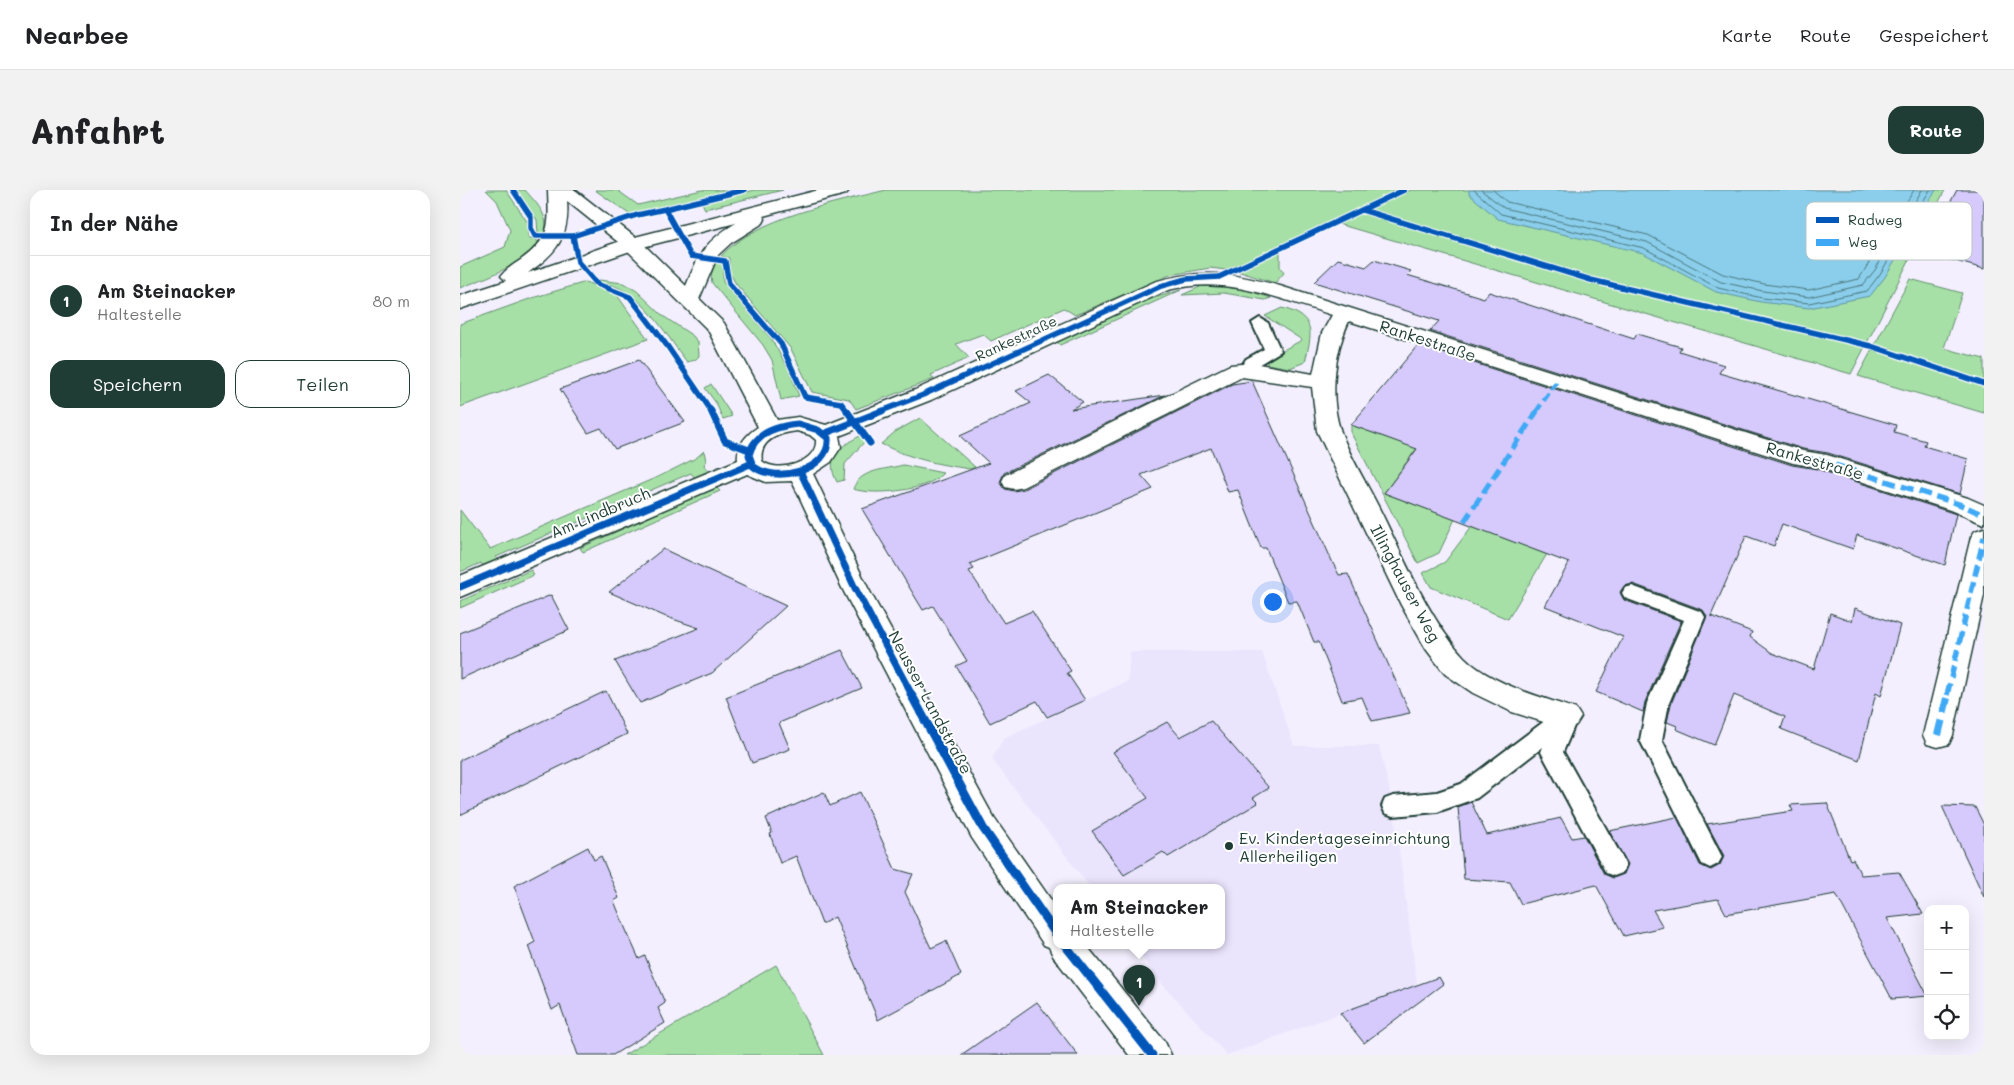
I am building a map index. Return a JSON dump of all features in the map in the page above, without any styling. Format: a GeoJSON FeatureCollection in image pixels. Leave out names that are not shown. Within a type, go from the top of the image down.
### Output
{"type":"FeatureCollection","features":[{"type":"Feature","properties":{"kind":"street"},"geometry":{"type":"LineString","coordinates":[[487,293],[540,256],[553,238],[558,224],[557,190]]}},
{"type":"Feature","properties":{"kind":"street"},"geometry":{"type":"LineString","coordinates":[[564,190],[632,244],[717,328],[736,360],[771,430]]}},
{"type":"Feature","properties":{"kind":"street"},"geometry":{"type":"LineString","coordinates":[[460,303],[632,244],[840,190]]}},
{"type":"Feature","properties":{"kind":"street"},"geometry":{"type":"LineString","coordinates":[[690,300],[707,258],[716,246],[743,226],[799,200]]}},
{"type":"Feature","properties":{"kind":"street","name":"Rankestraße"},"geometry":{"type":"LineString","coordinates":[[826,433],[923,395],[1174,282],[1196,278],[1231,278],[1792,455],[1819,460],[1949,501],[1984,515]]}},
{"type":"Feature","properties":{"kind":"street","name":"Illinghauser Weg"},"geometry":{"type":"LineString","coordinates":[[1343,313],[1333,332],[1322,382],[1329,431],[1436,642],[1455,666],[1483,686],[1522,704],[1566,717]]}},
{"type":"Feature","properties":{"kind":"street"},"geometry":{"type":"LineString","coordinates":[[1014,481],[1228,374],[1247,370],[1322,382]]}},
{"type":"Feature","properties":{"kind":"street"},"geometry":{"type":"LineString","coordinates":[[798,424],[814,426],[826,433],[830,442],[829,450],[823,458],[812,466],[800,471],[771,474],[755,469],[750,464],[748,458],[752,445],[771,430],[798,424]]}},
{"type":"Feature","properties":{"kind":"street","name":"Am Lindbruch"},"geometry":{"type":"LineString","coordinates":[[460,587],[750,464]]}},
{"type":"Feature","properties":{"kind":"street","name":"Neusser Landstraße"},"geometry":{"type":"LineString","coordinates":[[800,471],[855,588],[978,820],[1053,930]]}},
{"type":"Feature","properties":{"kind":"street"},"geometry":{"type":"LineString","coordinates":[[1938,735],[1984,537]]}},
{"type":"Feature","properties":{"kind":"street"},"geometry":{"type":"LineString","coordinates":[[1068,949],[1150,1055]]}},
{"type":"Feature","properties":{"kind":"lane"},"geometry":{"type":"LineString","coordinates":[[1247,370],[1252,362],[1273,351],[1260,323]]}},
{"type":"Feature","properties":{"kind":"lane"},"geometry":{"type":"LineString","coordinates":[[1632,593],[1695,617],[1658,703],[1651,740],[1710,857]]}},
{"type":"Feature","properties":{"kind":"lane"},"geometry":{"type":"LineString","coordinates":[[1394,806],[1437,802],[1469,791],[1566,717]]}},
{"type":"Feature","properties":{"kind":"lane"},"geometry":{"type":"LineString","coordinates":[[1566,717],[1552,752],[1614,865]]}},
{"type":"Feature","properties":{"kind":"shaded area","name":"Ev. Kindertageseinrichtung Allerheiligen"},"geometry":{"type":"Polygon","coordinates":[[[1130,652],[1262,652],[1294,746],[1379,746],[1393,806],[1417,985],[1227,1055],[1159,980],[1136,949],[1225,949],[1225,884],[1088,884],[992,759],[1004,738],[1128,681],[1130,652]]]}},
{"type":"Feature","properties":{"kind":"green space"},"geometry":{"type":"Polygon","coordinates":[[[486,190],[506,190],[528,223],[528,237],[540,242],[523,258],[513,264],[460,288],[460,267],[505,247],[510,230],[497,201],[486,190]]]}},
{"type":"Feature","properties":{"kind":"green space"},"geometry":{"type":"Polygon","coordinates":[[[517,190],[525,190],[541,210],[546,222],[544,235],[538,233],[537,220],[517,190]]]}},
{"type":"Feature","properties":{"kind":"green space"},"geometry":{"type":"Polygon","coordinates":[[[595,190],[617,190],[638,205],[702,190],[730,190],[629,214],[595,190]]]}},
{"type":"Feature","properties":{"kind":"green space"},"geometry":{"type":"Polygon","coordinates":[[[755,190],[783,190],[705,209],[702,203],[755,190]]]}},
{"type":"Feature","properties":{"kind":"green space"},"geometry":{"type":"Polygon","coordinates":[[[886,190],[1400,190],[1226,270],[1210,268],[1170,275],[1075,315],[1064,308],[991,341],[983,334],[956,344],[969,358],[931,375],[934,379],[856,409],[849,399],[812,392],[791,349],[736,284],[730,273],[729,258],[721,256],[736,242],[776,221],[821,206],[886,190]]]}},
{"type":"Feature","properties":{"kind":"green space"},"geometry":{"type":"Polygon","coordinates":[[[1411,190],[1945,190],[1939,202],[1806,202],[1806,260],[1909,260],[1851,374],[1338,224],[1411,190]]]}},
{"type":"Feature","properties":{"kind":"green space"},"geometry":{"type":"Polygon","coordinates":[[[1280,251],[1280,267],[1284,273],[1275,283],[1237,271],[1280,251]]]}},
{"type":"Feature","properties":{"kind":"green space"},"geometry":{"type":"Polygon","coordinates":[[[716,261],[723,263],[723,282],[772,340],[789,370],[799,396],[781,400],[772,360],[763,345],[712,283],[711,275],[716,261]]]}},
{"type":"Feature","properties":{"kind":"green space"},"geometry":{"type":"Polygon","coordinates":[[[1910,279],[1962,293],[1944,348],[1984,359],[1984,413],[1858,376],[1910,279]]]}},
{"type":"Feature","properties":{"kind":"green space"},"geometry":{"type":"Polygon","coordinates":[[[599,280],[623,283],[637,291],[663,316],[693,336],[698,342],[699,356],[695,360],[687,362],[660,325],[640,302],[615,286],[601,283],[599,280]]]}},
{"type":"Feature","properties":{"kind":"green space"},"geometry":{"type":"Polygon","coordinates":[[[586,282],[617,295],[648,339],[460,407],[460,324],[532,298],[586,282]]]}},
{"type":"Feature","properties":{"kind":"green space"},"geometry":{"type":"Polygon","coordinates":[[[1202,286],[1240,288],[1271,298],[1265,300],[1224,293],[1182,295],[1202,286]]]}},
{"type":"Feature","properties":{"kind":"green space"},"geometry":{"type":"Polygon","coordinates":[[[1181,290],[1060,345],[1057,342],[1147,300],[1181,290]]]}},
{"type":"Feature","properties":{"kind":"green space"},"geometry":{"type":"Polygon","coordinates":[[[1282,308],[1301,316],[1307,321],[1310,335],[1305,362],[1290,368],[1267,364],[1268,358],[1302,340],[1265,316],[1282,308]]]}},
{"type":"Feature","properties":{"kind":"green space"},"geometry":{"type":"Polygon","coordinates":[[[711,384],[732,416],[723,419],[716,403],[705,388],[711,384]]]}},
{"type":"Feature","properties":{"kind":"green space"},"geometry":{"type":"Polygon","coordinates":[[[920,418],[975,467],[970,469],[924,460],[903,454],[881,444],[895,432],[920,418]]]}},
{"type":"Feature","properties":{"kind":"green space"},"geometry":{"type":"Polygon","coordinates":[[[1351,425],[1417,448],[1384,493],[1455,519],[1439,553],[1418,563],[1351,433],[1351,425]]]}},
{"type":"Feature","properties":{"kind":"green space"},"geometry":{"type":"Polygon","coordinates":[[[860,436],[865,441],[845,464],[844,480],[837,482],[832,466],[836,454],[846,444],[860,436]]]}},
{"type":"Feature","properties":{"kind":"green space"},"geometry":{"type":"Polygon","coordinates":[[[704,451],[706,461],[704,465],[709,472],[695,478],[691,473],[635,497],[638,502],[628,507],[624,502],[567,527],[570,532],[558,537],[554,532],[496,557],[499,563],[485,569],[481,563],[460,572],[460,510],[490,549],[660,476],[696,458],[704,451]]]}},
{"type":"Feature","properties":{"kind":"green space"},"geometry":{"type":"Polygon","coordinates":[[[903,465],[943,473],[936,479],[914,488],[887,492],[853,489],[856,482],[867,474],[903,465]]]}},
{"type":"Feature","properties":{"kind":"green space"},"geometry":{"type":"Polygon","coordinates":[[[716,487],[720,491],[583,552],[580,548],[716,487]]]}},
{"type":"Feature","properties":{"kind":"green space"},"geometry":{"type":"Polygon","coordinates":[[[1472,526],[1547,554],[1508,619],[1431,587],[1423,573],[1445,562],[1472,526]]]}},
{"type":"Feature","properties":{"kind":"green space"},"geometry":{"type":"Polygon","coordinates":[[[531,570],[534,575],[460,608],[460,601],[531,570]]]}},
{"type":"Feature","properties":{"kind":"green space"},"geometry":{"type":"Polygon","coordinates":[[[776,965],[824,1055],[624,1055],[776,965]]]}},
{"type":"Feature","properties":{"kind":"water"},"geometry":{"type":"Polygon","coordinates":[[[1469,190],[1936,190],[1929,202],[1806,202],[1806,260],[1895,260],[1870,296],[1809,308],[1761,302],[1716,292],[1643,253],[1498,219],[1469,194],[1469,190]]]}},
{"type":"Feature","properties":{"kind":"building"},"geometry":{"type":"Polygon","coordinates":[[[1957,190],[1984,190],[1984,269],[1952,260],[1972,260],[1972,202],[1950,202],[1957,190]]]}},
{"type":"Feature","properties":{"kind":"building"},"geometry":{"type":"Polygon","coordinates":[[[1338,259],[1366,267],[1374,260],[1411,271],[1407,275],[1484,298],[1489,292],[1634,339],[1637,334],[1681,347],[1679,351],[1724,365],[1719,373],[1896,425],[1894,432],[1926,441],[1924,446],[1968,459],[1960,494],[1828,453],[1803,449],[1430,331],[1439,321],[1314,282],[1338,259]]]}},
{"type":"Feature","properties":{"kind":"building"},"geometry":{"type":"Polygon","coordinates":[[[1418,345],[1792,465],[1817,469],[1956,514],[1945,565],[1857,535],[1853,549],[1782,524],[1774,546],[1746,536],[1711,616],[1752,632],[1750,637],[1772,653],[1814,669],[1830,613],[1852,621],[1855,608],[1900,625],[1881,696],[1876,693],[1859,760],[1781,729],[1785,717],[1734,695],[1714,745],[1676,729],[1677,726],[1667,722],[1671,704],[1707,616],[1703,610],[1633,584],[1624,586],[1620,592],[1624,600],[1681,621],[1645,702],[1643,712],[1596,692],[1623,637],[1545,606],[1569,563],[1384,493],[1417,449],[1351,425],[1418,345]]]}},
{"type":"Feature","properties":{"kind":"building"},"geometry":{"type":"Polygon","coordinates":[[[639,360],[685,422],[615,449],[601,428],[588,433],[560,389],[639,360]]]}},
{"type":"Feature","properties":{"kind":"building"},"geometry":{"type":"Polygon","coordinates":[[[1049,375],[1083,402],[1071,409],[1165,395],[1004,473],[1000,482],[1005,489],[1014,491],[1024,489],[1232,384],[1252,381],[1332,561],[1339,575],[1348,574],[1410,713],[1372,721],[1362,697],[1342,701],[1319,642],[1314,642],[1297,601],[1288,602],[1266,548],[1261,548],[1238,490],[1228,492],[1211,448],[1141,475],[1153,489],[970,564],[974,569],[969,571],[1004,623],[1032,611],[1071,671],[1067,673],[1085,700],[1047,717],[1037,701],[990,723],[956,666],[967,661],[933,606],[923,610],[862,509],[989,463],[960,436],[1031,403],[1016,391],[1049,375]]]}},
{"type":"Feature","properties":{"kind":"building"},"geometry":{"type":"Polygon","coordinates":[[[663,549],[786,606],[712,673],[640,703],[615,661],[699,628],[664,616],[609,592],[663,549]]]}},
{"type":"Feature","properties":{"kind":"building"},"geometry":{"type":"Polygon","coordinates":[[[551,595],[569,630],[460,679],[460,633],[551,595]]]}},
{"type":"Feature","properties":{"kind":"building"},"geometry":{"type":"Polygon","coordinates":[[[842,650],[862,688],[779,723],[790,749],[752,763],[726,697],[842,650]]]}},
{"type":"Feature","properties":{"kind":"building"},"geometry":{"type":"Polygon","coordinates":[[[606,691],[627,734],[460,815],[460,760],[606,691]]]}},
{"type":"Feature","properties":{"kind":"building"},"geometry":{"type":"Polygon","coordinates":[[[1211,721],[1269,788],[1253,798],[1258,803],[1168,857],[1163,852],[1124,875],[1092,831],[1148,798],[1113,752],[1167,722],[1180,737],[1211,721]]]}},
{"type":"Feature","properties":{"kind":"building"},"geometry":{"type":"Polygon","coordinates":[[[824,792],[830,806],[860,792],[895,869],[913,874],[905,892],[931,948],[946,941],[961,975],[878,1020],[835,917],[822,924],[796,856],[780,863],[766,818],[824,792]]]}},
{"type":"Feature","properties":{"kind":"building"},"geometry":{"type":"Polygon","coordinates":[[[1471,802],[1487,835],[1561,818],[1572,838],[1584,836],[1604,874],[1613,878],[1624,874],[1628,864],[1609,831],[1677,817],[1700,865],[1711,870],[1720,865],[1724,856],[1707,824],[1793,811],[1790,805],[1827,803],[1850,860],[1853,859],[1861,875],[1899,872],[1923,914],[1887,918],[1924,988],[1924,996],[1892,999],[1836,894],[1726,914],[1718,899],[1653,910],[1663,927],[1624,936],[1596,885],[1521,904],[1510,882],[1464,879],[1458,807],[1471,802]]]}},
{"type":"Feature","properties":{"kind":"building"},"geometry":{"type":"Polygon","coordinates":[[[1942,806],[1975,807],[1984,825],[1984,897],[1942,806]]]}},
{"type":"Feature","properties":{"kind":"building"},"geometry":{"type":"Polygon","coordinates":[[[588,847],[594,860],[601,856],[619,898],[614,901],[626,930],[639,959],[645,956],[665,1003],[658,1008],[665,1023],[613,1055],[578,1055],[560,1005],[552,1010],[528,946],[535,942],[514,886],[588,847]]]}},
{"type":"Feature","properties":{"kind":"building"},"geometry":{"type":"Polygon","coordinates":[[[1439,977],[1443,984],[1364,1043],[1340,1013],[1439,977]]]}},
{"type":"Feature","properties":{"kind":"building"},"geometry":{"type":"Polygon","coordinates":[[[1037,1002],[1078,1055],[961,1055],[1037,1002]]]}},
{"type":"Feature","properties":{"kind":"marked path"},"geometry":{"type":"LineString","coordinates":[[1464,522],[1557,381]]}},
{"type":"Feature","properties":{"kind":"marked path"},"geometry":{"type":"LineString","coordinates":[[1801,458],[1819,460],[1959,504],[1984,515]]}},
{"type":"Feature","properties":{"kind":"marked path"},"geometry":{"type":"LineString","coordinates":[[1938,735],[1984,537]]}},
{"type":"Feature","properties":{"kind":"cycle path"},"geometry":{"type":"LineString","coordinates":[[513,190],[531,217],[531,228],[535,236],[573,236]]}},
{"type":"Feature","properties":{"kind":"cycle path"},"geometry":{"type":"LineString","coordinates":[[744,190],[665,209],[691,256],[725,261],[729,284],[781,344],[805,397],[841,403],[870,443]]}},
{"type":"Feature","properties":{"kind":"cycle path"},"geometry":{"type":"LineString","coordinates":[[826,433],[923,395],[1161,286],[1186,279],[1219,277],[1404,190]]}},
{"type":"Feature","properties":{"kind":"cycle path"},"geometry":{"type":"LineString","coordinates":[[665,209],[637,215],[573,236],[578,262],[597,284],[614,289],[630,297],[708,404],[725,441],[749,450]]}},
{"type":"Feature","properties":{"kind":"cycle path"},"geometry":{"type":"LineString","coordinates":[[1362,210],[1591,280],[1797,327],[1871,346],[1984,384]]}},
{"type":"Feature","properties":{"kind":"cycle path"},"geometry":{"type":"LineString","coordinates":[[798,424],[818,430],[828,438],[829,447],[823,456],[812,465],[798,472],[782,475],[766,474],[758,471],[750,461],[749,455],[754,443],[765,433],[773,429],[798,424]]}},
{"type":"Feature","properties":{"kind":"cycle path"},"geometry":{"type":"LineString","coordinates":[[460,587],[750,464]]}},
{"type":"Feature","properties":{"kind":"cycle path"},"geometry":{"type":"LineString","coordinates":[[800,471],[855,588],[983,828],[1053,930]]}},
{"type":"Feature","properties":{"kind":"cycle path"},"geometry":{"type":"LineString","coordinates":[[1068,949],[1152,1055]]}},
{"type":"Feature","properties":{"kind":"place","name":"Ev. Kindertageseinrichtung Allerheiligen"},"geometry":{"type":"Point","coordinates":[1229,846]}},
{"type":"Feature","properties":{"kind":"place","name":"Am Steinacker"},"geometry":{"type":"Point","coordinates":[1139,1006]}}]}
